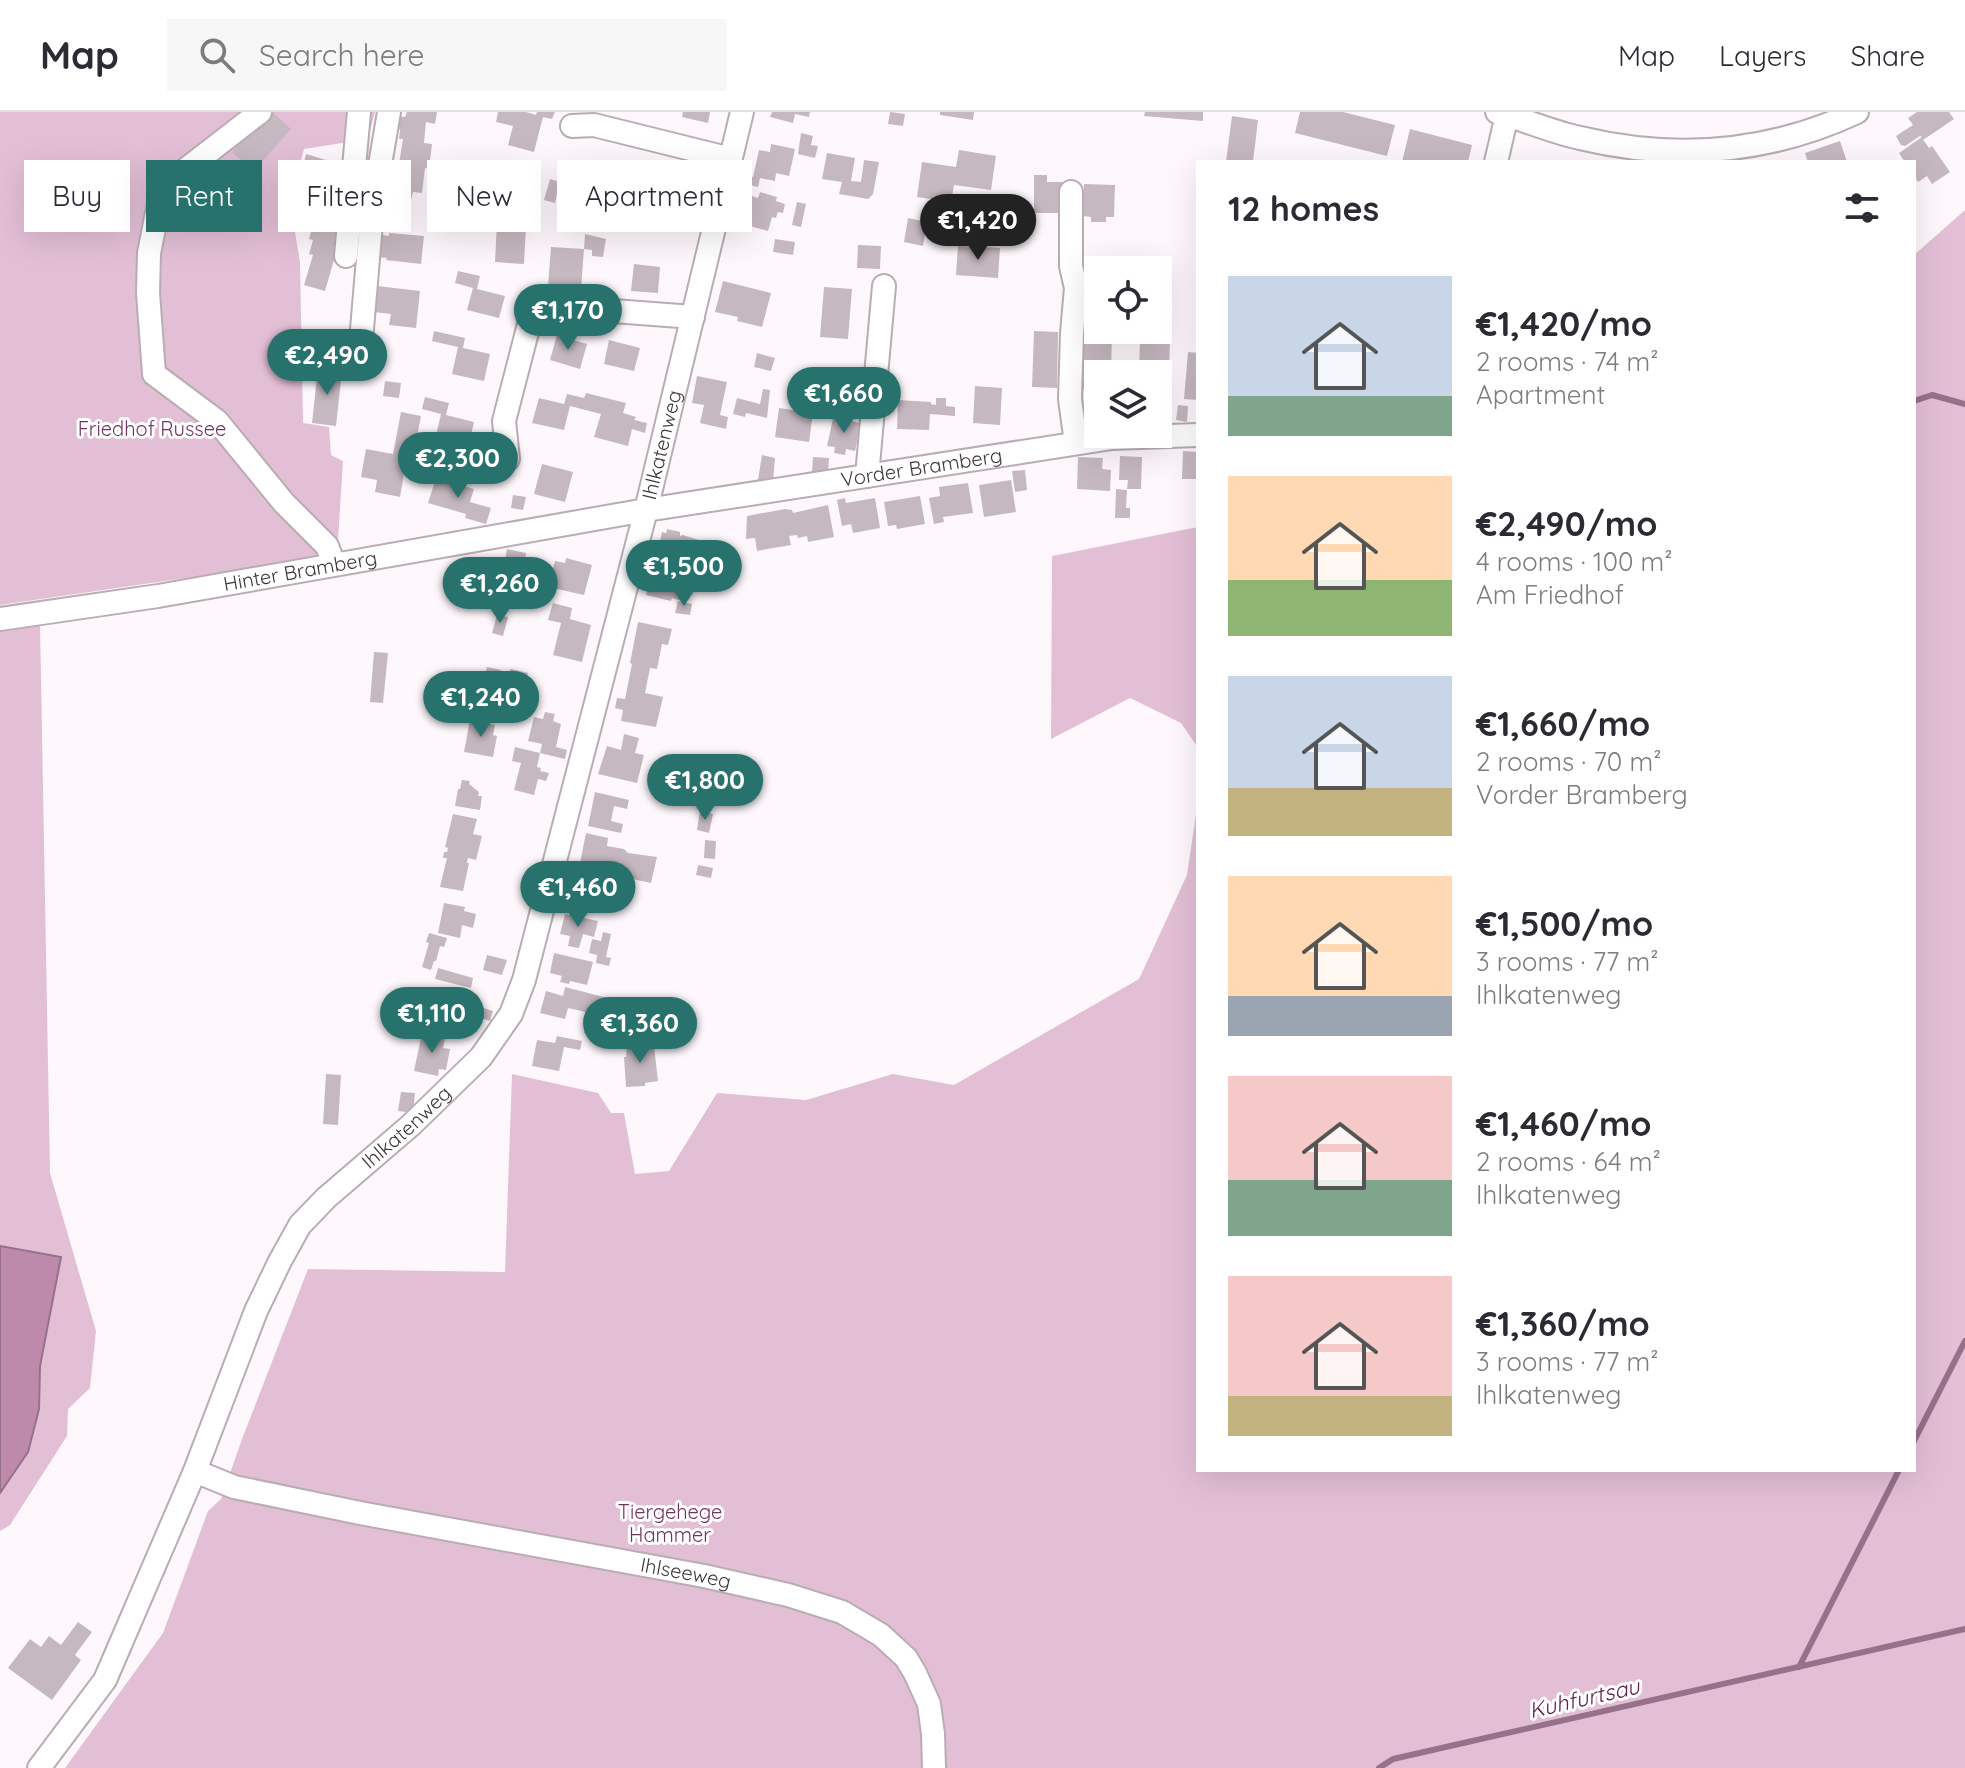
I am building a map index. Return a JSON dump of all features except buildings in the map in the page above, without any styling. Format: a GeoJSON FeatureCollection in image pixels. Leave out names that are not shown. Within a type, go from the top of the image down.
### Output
{"type":"FeatureCollection","features":[{"type":"Feature","properties":{"kind":"street"},"geometry":{"type":"LineString","coordinates":[[260,112],[162,188],[149,253],[148,293],[154,374],[217,421],[284,503],[327,546],[334,564]]}},
{"type":"Feature","properties":{"kind":"street"},"geometry":{"type":"LineString","coordinates":[[346,256],[359,112]]}},
{"type":"Feature","properties":{"kind":"street"},"geometry":{"type":"LineString","coordinates":[[359,364],[372,212],[389,112]]}},
{"type":"Feature","properties":{"kind":"street","name":"Ihlkatenweg"},"geometry":{"type":"LineString","coordinates":[[39,1768],[105,1680],[195,1471],[256,1311],[300,1225],[481,1057],[511,1014],[524,980],[646,510],[742,112]]}},
{"type":"Feature","properties":{"kind":"street"},"geometry":{"type":"LineString","coordinates":[[1496,160],[1502,113],[1577,138],[1625,147],[1719,151],[1750,147],[1826,127],[1857,112]]}},
{"type":"Feature","properties":{"kind":"street"},"geometry":{"type":"LineString","coordinates":[[572,126],[594,125],[731,159]]}},
{"type":"Feature","properties":{"kind":"street"},"geometry":{"type":"LineString","coordinates":[[1071,192],[1071,266],[1076,288],[1070,399],[1076,443]]}},
{"type":"Feature","properties":{"kind":"street"},"geometry":{"type":"LineString","coordinates":[[867,476],[884,286]]}},
{"type":"Feature","properties":{"kind":"street"},"geometry":{"type":"LineString","coordinates":[[508,459],[504,421],[534,305],[693,317]]}},
{"type":"Feature","properties":{"kind":"street","name":"Vorder Bramberg"},"geometry":{"type":"LineString","coordinates":[[646,510],[1112,438],[1196,435]]}},
{"type":"Feature","properties":{"kind":"street","name":"Hinter Bramberg"},"geometry":{"type":"LineString","coordinates":[[0,619],[158,596],[646,510]]}},
{"type":"Feature","properties":{"kind":"street","name":"Ihlseeweg"},"geometry":{"type":"LineString","coordinates":[[195,1471],[234,1487],[704,1576],[788,1595],[842,1612],[881,1635],[906,1658],[915,1673],[929,1704],[934,1768]]}},
{"type":"Feature","properties":{"kind":"green space","name":"Friedhof Russee"},"geometry":{"type":"Polygon","coordinates":[[[0,112],[375,112],[368,139],[304,149],[301,160],[278,160],[278,232],[295,232],[300,262],[303,423],[329,427],[331,455],[343,461],[337,556],[0,605],[0,112]]]}},
{"type":"Feature","properties":{"kind":"green space","name":"Tiergehege Hammer"},"geometry":{"type":"Polygon","coordinates":[[[1965,210],[1965,1768],[65,1768],[163,1633],[208,1511],[221,1499],[308,1269],[505,1272],[512,1074],[598,1093],[611,1113],[624,1113],[635,1174],[669,1171],[717,1093],[806,1100],[893,1074],[954,1085],[1139,979],[1187,875],[1196,814],[1196,1472],[1916,1472],[1916,253],[1965,210]]]}},
{"type":"Feature","properties":{"kind":"green space"},"geometry":{"type":"Polygon","coordinates":[[[1196,527],[1196,745],[1181,723],[1130,698],[1051,739],[1052,556],[1196,527]]]}},
{"type":"Feature","properties":{"kind":"green space"},"geometry":{"type":"Polygon","coordinates":[[[40,623],[50,1173],[96,1331],[90,1388],[68,1409],[67,1436],[10,1525],[0,1531],[0,1493],[28,1452],[39,1409],[40,1366],[61,1257],[0,1246],[0,628],[40,623]]]}},
{"type":"Feature","properties":{"kind":"shaded area"},"geometry":{"type":"Polygon","coordinates":[[[0,1246],[61,1257],[40,1366],[39,1409],[28,1452],[0,1493],[0,1246]]]}},
{"type":"Feature","properties":{"kind":"waterway","name":"Kuhfurtsau"},"geometry":{"type":"LineString","coordinates":[[1916,400],[1932,395],[1965,404]]}},
{"type":"Feature","properties":{"kind":"waterway","name":"Kuhfurtsau"},"geometry":{"type":"LineString","coordinates":[[1916,1437],[1965,1341]]}},
{"type":"Feature","properties":{"kind":"waterway","name":"Kuhfurtsau"},"geometry":{"type":"LineString","coordinates":[[1799,1667],[1898,1472]]}},
{"type":"Feature","properties":{"kind":"waterway","name":"Kuhfurtsau"},"geometry":{"type":"LineString","coordinates":[[1379,1768],[1393,1759],[1965,1629]]}}]}
